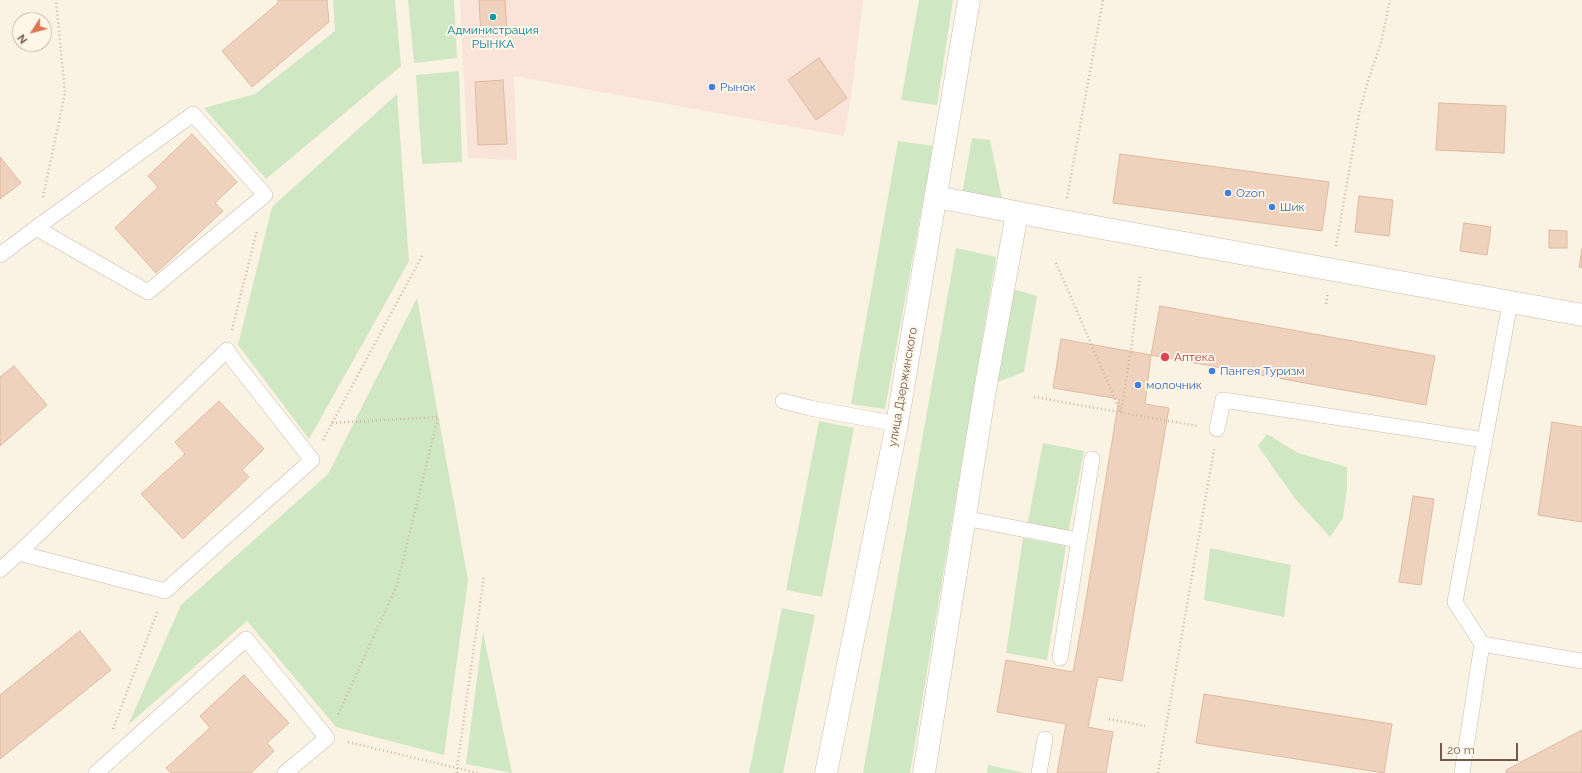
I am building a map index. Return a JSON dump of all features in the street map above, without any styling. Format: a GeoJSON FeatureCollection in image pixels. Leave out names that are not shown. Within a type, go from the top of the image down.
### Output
{"type":"FeatureCollection","features":[{"type":"Feature","properties":{"kind":"street","name":"улица Дзержинского"},"geometry":{"type":"LineString","coordinates":[[826,773],[897,424],[969,0]]}},
{"type":"Feature","properties":{"kind":"street"},"geometry":{"type":"LineString","coordinates":[[936,197],[1582,315]]}},
{"type":"Feature","properties":{"kind":"street"},"geometry":{"type":"LineString","coordinates":[[924,773],[986,382],[1017,213]]}},
{"type":"Feature","properties":{"kind":"lane"},"geometry":{"type":"LineString","coordinates":[[0,255],[36,228],[193,114],[265,195],[148,292],[36,228]]}},
{"type":"Feature","properties":{"kind":"lane"},"geometry":{"type":"LineString","coordinates":[[1462,773],[1482,644],[1455,602],[1510,303]]}},
{"type":"Feature","properties":{"kind":"lane"},"geometry":{"type":"LineString","coordinates":[[0,570],[227,350],[312,460],[165,591],[19,553]]}},
{"type":"Feature","properties":{"kind":"lane"},"geometry":{"type":"LineString","coordinates":[[1217,429],[1223,400],[1485,440]]}},
{"type":"Feature","properties":{"kind":"lane"},"geometry":{"type":"LineString","coordinates":[[783,401],[810,408],[897,424]]}},
{"type":"Feature","properties":{"kind":"lane"},"geometry":{"type":"LineString","coordinates":[[1060,658],[1092,459]]}},
{"type":"Feature","properties":{"kind":"lane"},"geometry":{"type":"LineString","coordinates":[[964,518],[1078,540]]}},
{"type":"Feature","properties":{"kind":"lane"},"geometry":{"type":"LineString","coordinates":[[96,773],[246,638],[327,738],[285,773]]}},
{"type":"Feature","properties":{"kind":"lane"},"geometry":{"type":"LineString","coordinates":[[1482,644],[1582,661]]}},
{"type":"Feature","properties":{"kind":"lane"},"geometry":{"type":"LineString","coordinates":[[1039,773],[1045,739]]}},
{"type":"Feature","properties":{"kind":"path"},"geometry":{"type":"LineString","coordinates":[[36,228],[65,93],[56,0]]}},
{"type":"Feature","properties":{"kind":"path"},"geometry":{"type":"LineString","coordinates":[[1067,198],[1103,0]]}},
{"type":"Feature","properties":{"kind":"path"},"geometry":{"type":"LineString","coordinates":[[1326,304],[1359,114],[1381,43],[1390,0]]}},
{"type":"Feature","properties":{"kind":"path"},"geometry":{"type":"LineString","coordinates":[[227,350],[265,195]]}},
{"type":"Feature","properties":{"kind":"path"},"geometry":{"type":"LineString","coordinates":[[312,460],[423,254]]}},
{"type":"Feature","properties":{"kind":"path"},"geometry":{"type":"LineString","coordinates":[[1056,263],[1121,413]]}},
{"type":"Feature","properties":{"kind":"path"},"geometry":{"type":"LineString","coordinates":[[1121,413],[1140,277]]}},
{"type":"Feature","properties":{"kind":"path"},"geometry":{"type":"LineString","coordinates":[[1034,397],[1217,429],[1158,773]]}},
{"type":"Feature","properties":{"kind":"path"},"geometry":{"type":"LineString","coordinates":[[332,423],[438,417],[397,585],[327,738],[478,773]]}},
{"type":"Feature","properties":{"kind":"path"},"geometry":{"type":"LineString","coordinates":[[457,773],[484,576]]}},
{"type":"Feature","properties":{"kind":"path"},"geometry":{"type":"LineString","coordinates":[[112,729],[165,591]]}},
{"type":"Feature","properties":{"kind":"path"},"geometry":{"type":"LineString","coordinates":[[1109,719],[1145,726]]}},
{"type":"Feature","properties":{"kind":"shaded area","name":"Рынок"},"geometry":{"type":"Polygon","coordinates":[[[460,0],[863,0],[851,97],[844,136],[514,76],[517,160],[468,158],[460,0]]]}},
{"type":"Feature","properties":{"kind":"green space"},"geometry":{"type":"Polygon","coordinates":[[[333,0],[395,0],[401,66],[266,179],[204,108],[255,94],[335,31],[333,0]]]}},
{"type":"Feature","properties":{"kind":"green space"},"geometry":{"type":"Polygon","coordinates":[[[408,0],[454,0],[457,58],[414,63],[408,0]]]}},
{"type":"Feature","properties":{"kind":"green space"},"geometry":{"type":"Polygon","coordinates":[[[919,0],[953,0],[937,105],[901,100],[919,0]]]}},
{"type":"Feature","properties":{"kind":"green space"},"geometry":{"type":"Polygon","coordinates":[[[459,71],[462,162],[422,164],[416,75],[459,71]]]}},
{"type":"Feature","properties":{"kind":"green space"},"geometry":{"type":"Polygon","coordinates":[[[397,94],[409,261],[309,439],[238,345],[272,207],[397,94]]]}},
{"type":"Feature","properties":{"kind":"green space"},"geometry":{"type":"Polygon","coordinates":[[[972,138],[990,140],[1002,198],[962,194],[972,138]]]}},
{"type":"Feature","properties":{"kind":"green space"},"geometry":{"type":"Polygon","coordinates":[[[898,141],[933,146],[885,409],[851,404],[898,141]]]}},
{"type":"Feature","properties":{"kind":"green space"},"geometry":{"type":"Polygon","coordinates":[[[956,248],[996,257],[910,773],[863,773],[956,248]]]}},
{"type":"Feature","properties":{"kind":"green space"},"geometry":{"type":"Polygon","coordinates":[[[1013,289],[1037,296],[1024,372],[995,383],[1013,289]]]}},
{"type":"Feature","properties":{"kind":"green space"},"geometry":{"type":"Polygon","coordinates":[[[417,298],[468,580],[444,755],[336,727],[247,621],[128,725],[181,605],[328,474],[417,298]]]}},
{"type":"Feature","properties":{"kind":"green space"},"geometry":{"type":"Polygon","coordinates":[[[819,421],[854,428],[822,597],[786,590],[819,421]]]}},
{"type":"Feature","properties":{"kind":"green space"},"geometry":{"type":"Polygon","coordinates":[[[1267,434],[1298,453],[1347,467],[1347,487],[1343,518],[1330,537],[1296,500],[1258,446],[1267,434]]]}},
{"type":"Feature","properties":{"kind":"green space"},"geometry":{"type":"Polygon","coordinates":[[[1043,443],[1084,451],[1068,534],[1027,526],[1043,443]]]}},
{"type":"Feature","properties":{"kind":"green space"},"geometry":{"type":"Polygon","coordinates":[[[1023,538],[1066,546],[1047,660],[1006,653],[1023,538]]]}},
{"type":"Feature","properties":{"kind":"green space"},"geometry":{"type":"Polygon","coordinates":[[[1210,548],[1291,565],[1284,617],[1204,600],[1210,548]]]}},
{"type":"Feature","properties":{"kind":"green space"},"geometry":{"type":"Polygon","coordinates":[[[782,608],[815,615],[783,773],[749,773],[782,608]]]}},
{"type":"Feature","properties":{"kind":"green space"},"geometry":{"type":"Polygon","coordinates":[[[483,632],[512,773],[466,764],[483,632]]]}},
{"type":"Feature","properties":{"kind":"green space"},"geometry":{"type":"Polygon","coordinates":[[[988,765],[1025,773],[987,773],[988,765]]]}},
{"type":"Feature","properties":{"kind":"building"},"geometry":{"type":"Polygon","coordinates":[[[278,0],[327,0],[329,22],[252,87],[222,51],[278,3],[278,0]]]}},
{"type":"Feature","properties":{"kind":"building","name":"Администрация РЫНКА"},"geometry":{"type":"Polygon","coordinates":[[[479,0],[505,0],[507,34],[481,36],[479,0]]]}},
{"type":"Feature","properties":{"kind":"building"},"geometry":{"type":"Polygon","coordinates":[[[819,58],[847,98],[816,120],[788,80],[819,58]]]}},
{"type":"Feature","properties":{"kind":"building"},"geometry":{"type":"Polygon","coordinates":[[[503,80],[507,144],[478,145],[475,82],[503,80]]]}},
{"type":"Feature","properties":{"kind":"building"},"geometry":{"type":"Polygon","coordinates":[[[1439,103],[1506,106],[1504,153],[1436,150],[1439,103]]]}},
{"type":"Feature","properties":{"kind":"building"},"geometry":{"type":"Polygon","coordinates":[[[192,134],[237,182],[215,203],[223,211],[156,273],[115,228],[158,187],[148,176],[192,134]]]}},
{"type":"Feature","properties":{"kind":"building"},"geometry":{"type":"Polygon","coordinates":[[[1120,154],[1329,182],[1322,231],[1113,203],[1120,154]]]}},
{"type":"Feature","properties":{"kind":"building"},"geometry":{"type":"Polygon","coordinates":[[[0,157],[21,183],[0,199],[0,157]]]}},
{"type":"Feature","properties":{"kind":"building"},"geometry":{"type":"Polygon","coordinates":[[[1359,196],[1393,200],[1389,236],[1355,232],[1359,196]]]}},
{"type":"Feature","properties":{"kind":"building"},"geometry":{"type":"Polygon","coordinates":[[[1464,223],[1491,227],[1487,255],[1460,251],[1464,223]]]}},
{"type":"Feature","properties":{"kind":"building"},"geometry":{"type":"Polygon","coordinates":[[[1549,230],[1567,231],[1567,248],[1549,248],[1549,230]]]}},
{"type":"Feature","properties":{"kind":"building"},"geometry":{"type":"Polygon","coordinates":[[[1582,249],[1582,268],[1579,267],[1582,249]]]}},
{"type":"Feature","properties":{"kind":"building"},"geometry":{"type":"Polygon","coordinates":[[[1160,306],[1435,356],[1426,405],[1151,355],[1160,306]]]}},
{"type":"Feature","properties":{"kind":"building"},"geometry":{"type":"Polygon","coordinates":[[[1061,339],[1151,355],[1145,404],[1169,408],[1122,681],[1098,677],[1088,727],[1113,732],[1106,773],[1057,773],[1066,724],[997,712],[1006,660],[1073,672],[1083,618],[1119,399],[1053,388],[1061,339]]]}},
{"type":"Feature","properties":{"kind":"building"},"geometry":{"type":"Polygon","coordinates":[[[14,366],[47,405],[0,446],[0,377],[14,366]]]}},
{"type":"Feature","properties":{"kind":"building"},"geometry":{"type":"Polygon","coordinates":[[[219,401],[264,449],[242,470],[249,477],[183,539],[141,494],[185,454],[175,442],[219,401]]]}},
{"type":"Feature","properties":{"kind":"building"},"geometry":{"type":"Polygon","coordinates":[[[1552,422],[1582,427],[1582,522],[1538,515],[1552,422]]]}},
{"type":"Feature","properties":{"kind":"building"},"geometry":{"type":"Polygon","coordinates":[[[1413,496],[1434,499],[1421,585],[1399,582],[1413,496]]]}},
{"type":"Feature","properties":{"kind":"building"},"geometry":{"type":"Polygon","coordinates":[[[80,631],[111,670],[0,759],[0,695],[80,631]]]}},
{"type":"Feature","properties":{"kind":"building"},"geometry":{"type":"Polygon","coordinates":[[[244,675],[289,723],[267,743],[274,751],[251,773],[171,773],[166,768],[210,728],[200,716],[244,675]]]}},
{"type":"Feature","properties":{"kind":"building"},"geometry":{"type":"Polygon","coordinates":[[[1204,694],[1392,724],[1384,773],[1196,743],[1204,694]]]}},
{"type":"Feature","properties":{"kind":"building"},"geometry":{"type":"Polygon","coordinates":[[[1582,730],[1582,773],[1506,773],[1506,770],[1582,730]]]}},
{"type":"Feature","properties":{"kind":"place","name":"Администрация РЫНКА"},"geometry":{"type":"Point","coordinates":[493,17]}},
{"type":"Feature","properties":{"kind":"place","name":"Рынок"},"geometry":{"type":"Point","coordinates":[712,87]}},
{"type":"Feature","properties":{"kind":"place","name":"Ozon"},"geometry":{"type":"Point","coordinates":[1228,193]}},
{"type":"Feature","properties":{"kind":"place","name":"Шик"},"geometry":{"type":"Point","coordinates":[1272,207]}},
{"type":"Feature","properties":{"kind":"place","name":"Аптека"},"geometry":{"type":"Point","coordinates":[1165,357]}},
{"type":"Feature","properties":{"kind":"place","name":"Пангея Туризм"},"geometry":{"type":"Point","coordinates":[1212,371]}},
{"type":"Feature","properties":{"kind":"place","name":"молочник"},"geometry":{"type":"Point","coordinates":[1138,385]}}]}
